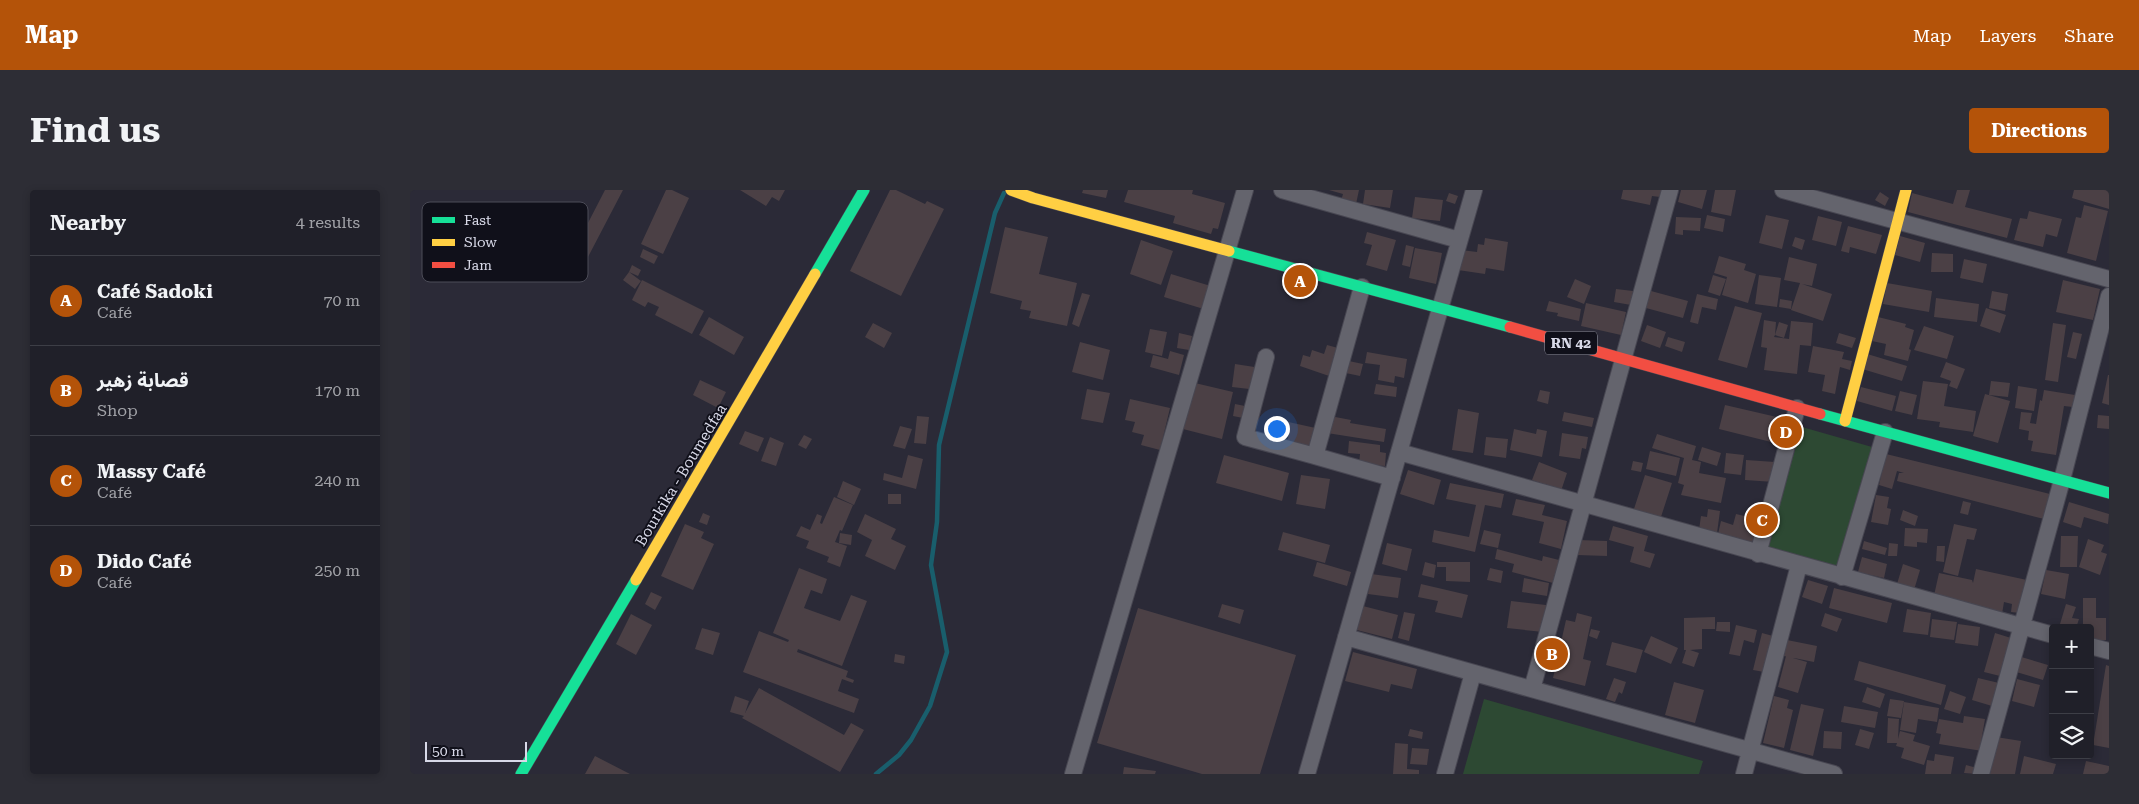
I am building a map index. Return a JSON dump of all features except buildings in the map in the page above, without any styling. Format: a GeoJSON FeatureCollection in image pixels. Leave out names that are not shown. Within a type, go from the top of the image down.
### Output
{"type":"FeatureCollection","features":[{"type":"Feature","properties":{"kind":"main road","name":"Bourkika - Boumedfaa"},"geometry":{"type":"LineString","coordinates":[[521,774],[739,406],[864,190]]}},
{"type":"Feature","properties":{"kind":"main road","name":"RN 42"},"geometry":{"type":"LineString","coordinates":[[1011,190],[1042,196],[1228,252],[1624,358],[1797,408],[2109,493]]}},
{"type":"Feature","properties":{"kind":"main road"},"geometry":{"type":"LineString","coordinates":[[1845,421],[1906,190]]}},
{"type":"Feature","properties":{"kind":"street"},"geometry":{"type":"LineString","coordinates":[[1073,774],[1245,190]]}},
{"type":"Feature","properties":{"kind":"street"},"geometry":{"type":"LineString","coordinates":[[1282,190],[1459,240]]}},
{"type":"Feature","properties":{"kind":"street"},"geometry":{"type":"LineString","coordinates":[[1307,774],[1474,190]]}},
{"type":"Feature","properties":{"kind":"street"},"geometry":{"type":"LineString","coordinates":[[1532,690],[1670,190]]}},
{"type":"Feature","properties":{"kind":"street"},"geometry":{"type":"LineString","coordinates":[[1783,190],[2109,279]]}},
{"type":"Feature","properties":{"kind":"street"},"geometry":{"type":"LineString","coordinates":[[1315,456],[1362,287]]}},
{"type":"Feature","properties":{"kind":"street"},"geometry":{"type":"LineString","coordinates":[[1981,774],[2062,480],[2109,296]]}},
{"type":"Feature","properties":{"kind":"street"},"geometry":{"type":"LineString","coordinates":[[1266,357],[1245,437],[1392,478]]}},
{"type":"Feature","properties":{"kind":"street"},"geometry":{"type":"LineString","coordinates":[[1758,554],[1797,408]]}},
{"type":"Feature","properties":{"kind":"street"},"geometry":{"type":"LineString","coordinates":[[1842,577],[1885,432]]}},
{"type":"Feature","properties":{"kind":"street"},"geometry":{"type":"LineString","coordinates":[[1399,452],[2049,634]]}},
{"type":"Feature","properties":{"kind":"street"},"geometry":{"type":"LineString","coordinates":[[1744,774],[1799,565]]}},
{"type":"Feature","properties":{"kind":"street"},"geometry":{"type":"LineString","coordinates":[[1346,637],[1834,774]]}},
{"type":"Feature","properties":{"kind":"street"},"geometry":{"type":"LineString","coordinates":[[2094,647],[2109,651]]}},
{"type":"Feature","properties":{"kind":"street"},"geometry":{"type":"LineString","coordinates":[[1445,774],[1473,673]]}},
{"type":"Feature","properties":{"kind":"green space"},"geometry":{"type":"Polygon","coordinates":[[[1802,427],[1872,447],[1835,571],[1763,552],[1802,427]]]}},
{"type":"Feature","properties":{"kind":"green space"},"geometry":{"type":"Polygon","coordinates":[[[1484,699],[1703,761],[1699,774],[1463,774],[1484,699]]]}},
{"type":"Feature","properties":{"kind":"waterway"},"geometry":{"type":"LineString","coordinates":[[876,774],[899,755],[911,740],[930,706],[947,652],[931,565],[937,522],[939,445],[995,213],[1004,193]]}},
{"type":"Feature","properties":{"kind":"traffic: fast"},"geometry":{"type":"LineString","coordinates":[[815,274],[864,190]]}},
{"type":"Feature","properties":{"kind":"traffic: fast"},"geometry":{"type":"LineString","coordinates":[[1229,251],[1510,327]]}},
{"type":"Feature","properties":{"kind":"traffic: fast"},"geometry":{"type":"LineString","coordinates":[[1820,414],[2109,493]]}},
{"type":"Feature","properties":{"kind":"traffic: fast"},"geometry":{"type":"LineString","coordinates":[[521,774],[636,580]]}},
{"type":"Feature","properties":{"kind":"traffic: slow"},"geometry":{"type":"LineString","coordinates":[[1011,190],[1033,198],[1229,251]]}},
{"type":"Feature","properties":{"kind":"traffic: slow"},"geometry":{"type":"LineString","coordinates":[[1845,421],[1906,190]]}},
{"type":"Feature","properties":{"kind":"traffic: slow"},"geometry":{"type":"LineString","coordinates":[[636,580],[815,274]]}},
{"type":"Feature","properties":{"kind":"traffic: jam"},"geometry":{"type":"LineString","coordinates":[[1510,327],[1820,414]]}},
{"type":"Feature","properties":{"kind":"place","name":"Café Sadoki"},"geometry":{"type":"Point","coordinates":[1300,281]}},
{"type":"Feature","properties":{"kind":"place","name":"Dido Café"},"geometry":{"type":"Point","coordinates":[1786,432]}},
{"type":"Feature","properties":{"kind":"place","name":"Massy Café"},"geometry":{"type":"Point","coordinates":[1762,520]}},
{"type":"Feature","properties":{"kind":"place","name":"قصابة زهير"},"geometry":{"type":"Point","coordinates":[1552,654]}}]}
